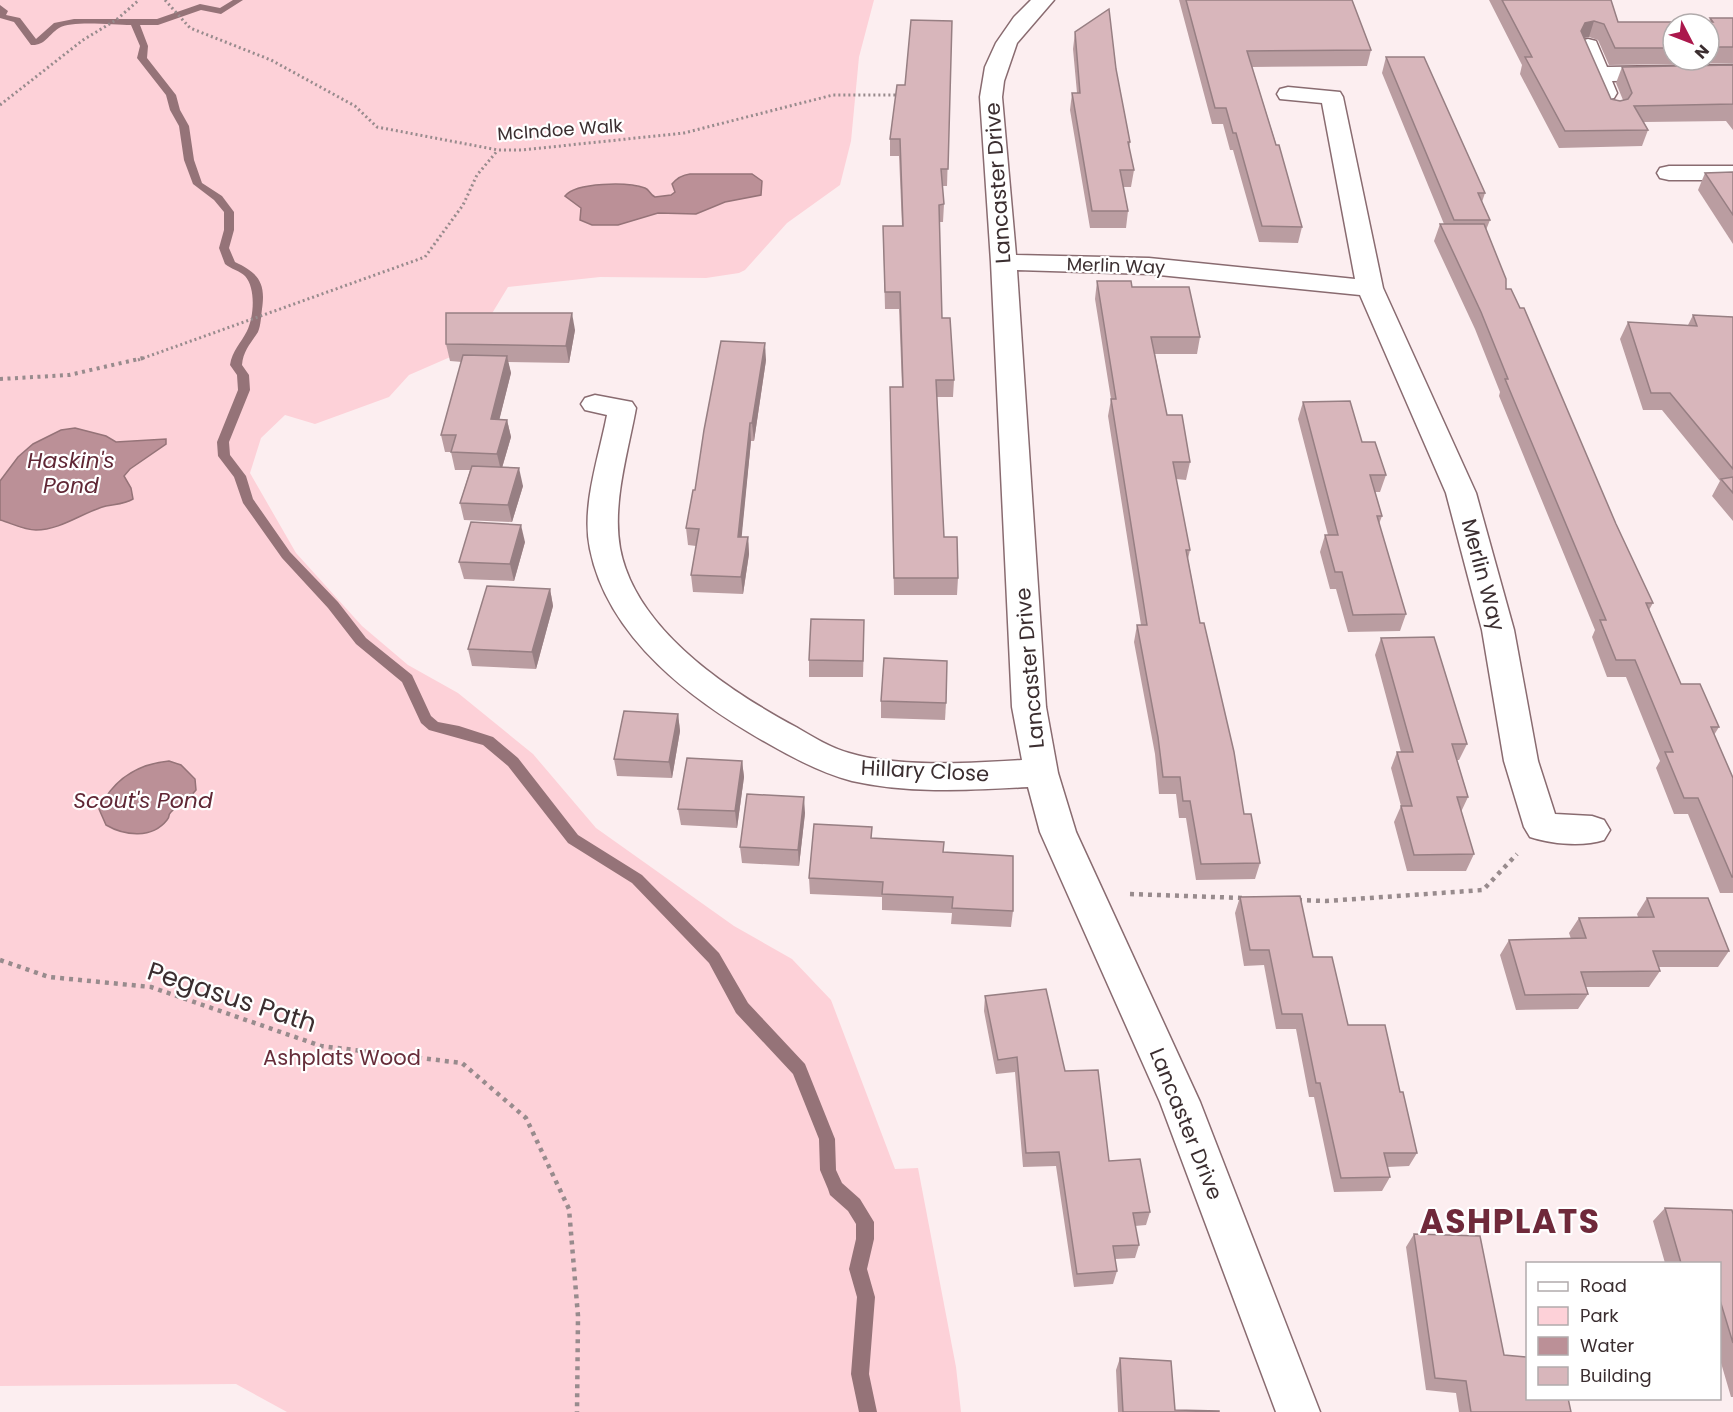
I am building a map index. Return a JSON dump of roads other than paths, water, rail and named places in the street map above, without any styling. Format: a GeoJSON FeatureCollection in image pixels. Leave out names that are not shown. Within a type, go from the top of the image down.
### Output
{"type":"FeatureCollection","features":[{"type":"Feature","properties":{"kind":"street","name":"Lancaster Drive"},"geometry":{"type":"LineString","coordinates":[[1043,0],[1020,21],[1004,45],[993,73],[991,97],[1004,262],[1029,707],[1041,773],[1058,832],[1180,1102],[1298,1412]]}},
{"type":"Feature","properties":{"kind":"street"},"geometry":{"type":"LineString","coordinates":[[1588,46],[1613,108]]}},
{"type":"Feature","properties":{"kind":"street"},"geometry":{"type":"LineString","coordinates":[[1599,74],[1733,72]]}},
{"type":"Feature","properties":{"kind":"street","name":"Merlin Way"},"geometry":{"type":"LineString","coordinates":[[1287,94],[1332,96],[1370,288],[1461,493],[1498,630],[1521,760],[1542,827],[1592,830]]}},
{"type":"Feature","properties":{"kind":"street"},"geometry":{"type":"LineString","coordinates":[[1669,173],[1733,173]]}},
{"type":"Feature","properties":{"kind":"street","name":"Merlin Way"},"geometry":{"type":"LineString","coordinates":[[1004,262],[1149,266],[1370,288]]}},
{"type":"Feature","properties":{"kind":"street","name":"Hillary Close"},"geometry":{"type":"LineString","coordinates":[[595,404],[622,408],[606,501],[605,547],[616,588],[646,630],[701,683],[757,722],[816,753],[853,768],[956,776],[1041,773]]}},
{"type":"Feature","properties":{"kind":"water"},"geometry":{"type":"Polygon","coordinates":[[[690,174],[752,174],[762,181],[761,195],[725,202],[696,214],[658,213],[618,225],[592,225],[580,220],[581,208],[565,196],[580,188],[603,184],[645,188],[655,197],[671,195],[675,192],[672,184],[678,178],[690,174]]]}},
{"type":"Feature","properties":{"kind":"water","name":"Haskin's Pond"},"geometry":{"type":"Polygon","coordinates":[[[75,428],[106,436],[116,442],[166,439],[166,444],[130,469],[124,476],[131,488],[133,499],[130,501],[106,506],[45,529],[27,529],[0,520],[0,481],[18,457],[33,444],[61,430],[75,428]]]}},
{"type":"Feature","properties":{"kind":"water","name":"Scout's Pond"},"geometry":{"type":"Polygon","coordinates":[[[169,761],[181,765],[195,779],[196,790],[169,814],[167,820],[154,830],[138,834],[121,832],[106,825],[99,809],[111,790],[136,770],[169,761]]]}},
{"type":"Feature","properties":{"kind":"waterway"},"geometry":{"type":"LineString","coordinates":[[0,8],[4,11],[1,16],[17,20],[34,43],[40,41],[57,25],[74,22],[158,22],[200,7],[221,11],[239,0]]}},
{"type":"Feature","properties":{"kind":"waterway"},"geometry":{"type":"LineString","coordinates":[[135,23],[144,46],[142,58],[171,95],[175,110],[184,126],[189,160],[198,184],[218,198],[229,212],[229,230],[224,248],[230,264],[247,272],[257,285],[259,295],[254,329],[237,355],[236,365],[243,375],[244,390],[223,442],[224,456],[240,476],[247,500],[286,555],[333,605],[361,641],[407,679],[426,719],[434,726],[459,731],[488,741],[513,762],[573,839],[637,879],[714,958],[742,1008],[799,1069],[827,1139],[828,1170],[836,1189],[854,1205],[865,1222],[865,1239],[858,1269],[866,1297],[860,1374],[868,1412]]}},
{"type":"Feature","properties":{"kind":"district","name":"ASHPLATS"},"geometry":{"type":"Point","coordinates":[1510,1221]}},
{"type":"Feature","properties":{"kind":"park label","name":"Ashplats Wood"},"geometry":{"type":"Point","coordinates":[342,1058]}}]}
